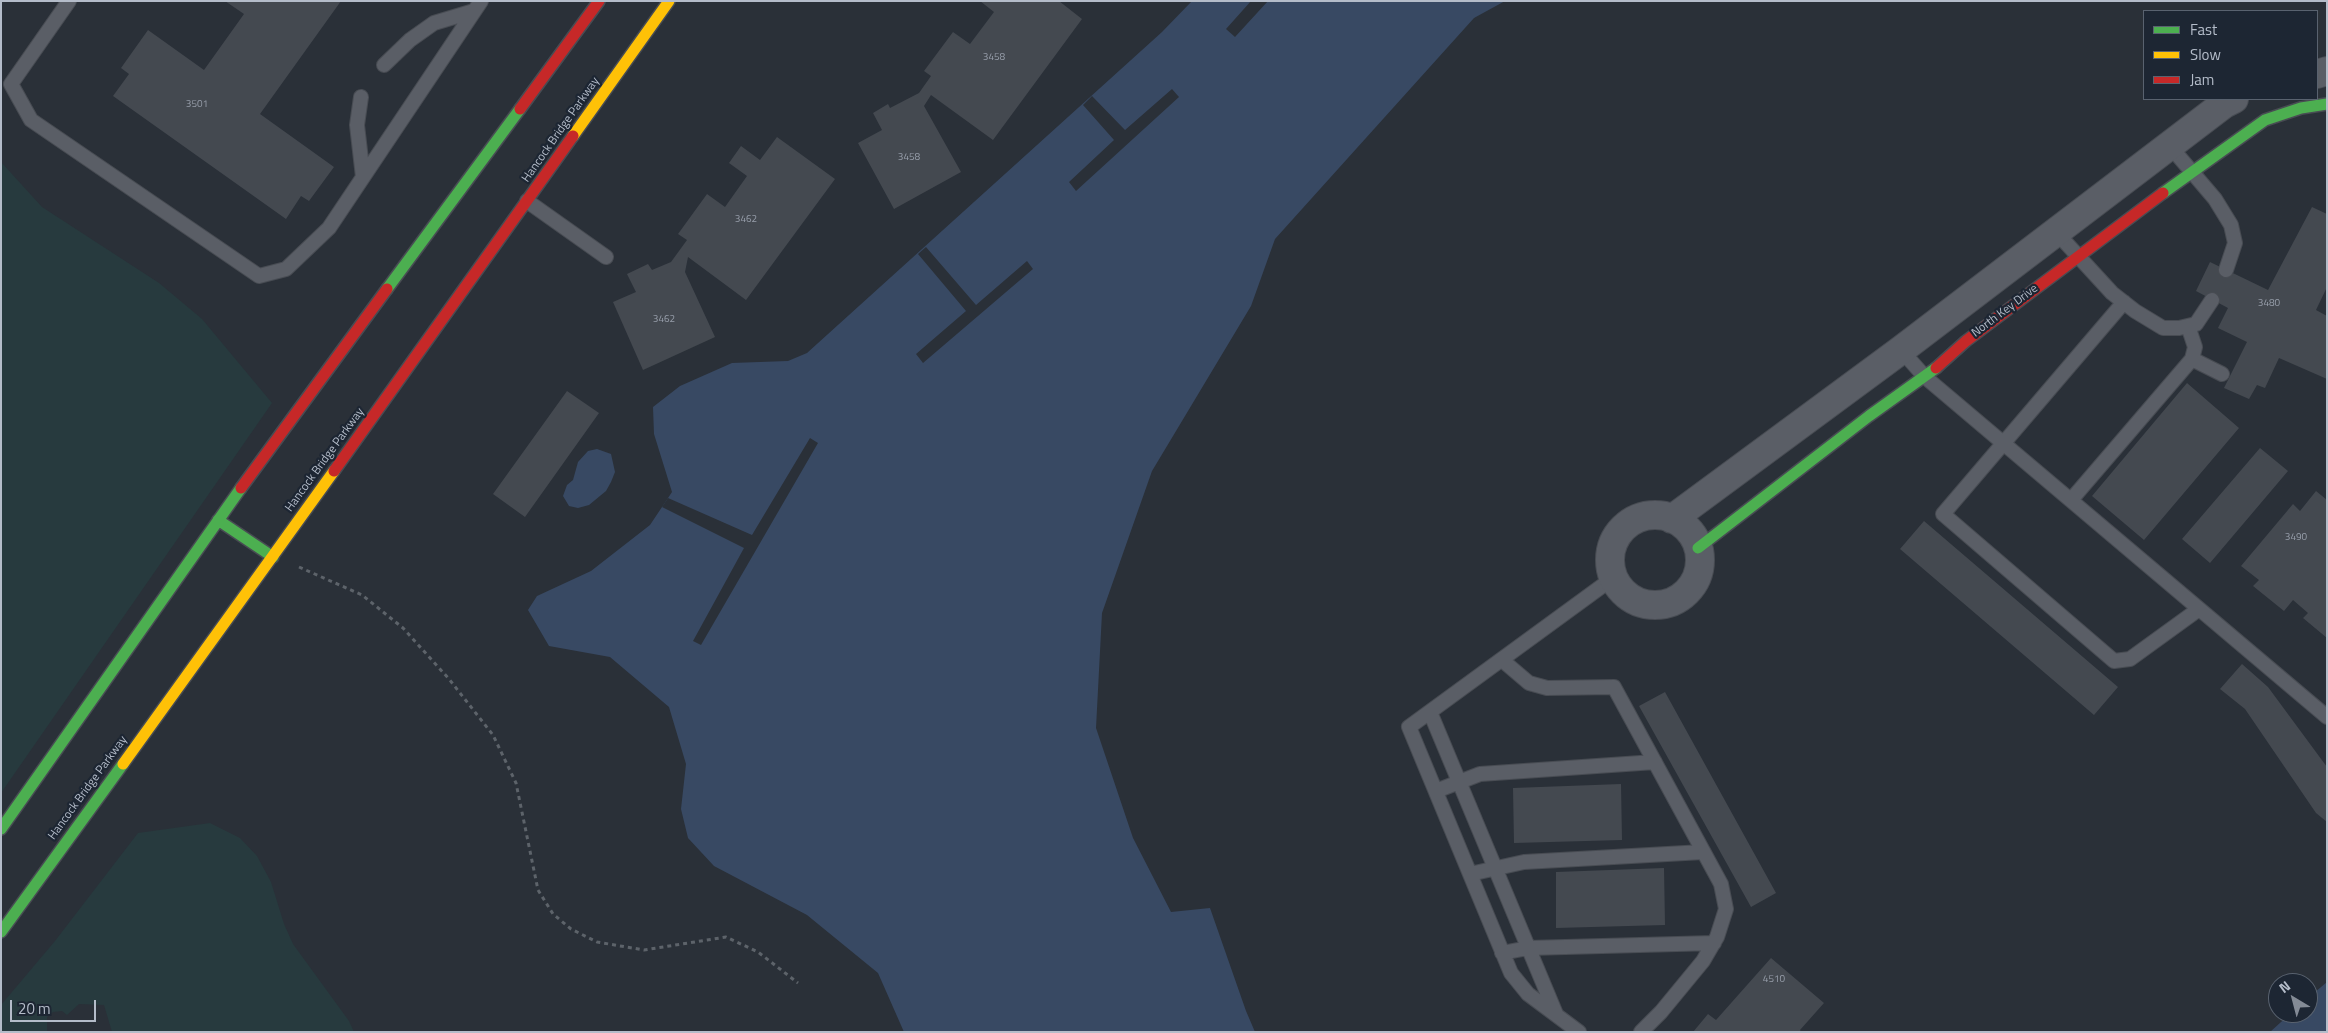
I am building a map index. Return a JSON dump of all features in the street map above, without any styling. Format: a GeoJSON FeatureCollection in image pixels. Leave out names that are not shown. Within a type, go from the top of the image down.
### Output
{"type":"FeatureCollection","features":[{"type":"Feature","properties":{"kind":"main road"},"geometry":{"type":"LineString","coordinates":[[1,829],[218,520],[599,1]]}},
{"type":"Feature","properties":{"kind":"main road","name":"Hancock Bridge Parkway"},"geometry":{"type":"LineString","coordinates":[[1,932],[273,557],[669,1]]}},
{"type":"Feature","properties":{"kind":"main road","name":"North Key Drive"},"geometry":{"type":"LineString","coordinates":[[1698,548],[1869,416],[1925,376],[1966,341],[2078,255],[2265,120],[2302,108],[2327,104]]}},
{"type":"Feature","properties":{"kind":"main road"},"geometry":{"type":"LineString","coordinates":[[218,520],[273,557]]}},
{"type":"Feature","properties":{"kind":"street"},"geometry":{"type":"LineString","coordinates":[[1672,519],[1901,350],[2224,104],[2232,100]]}},
{"type":"Feature","properties":{"kind":"street"},"geometry":{"type":"LineString","coordinates":[[1657,515],[1680,522],[1692,534],[1698,548],[1700,568],[1695,582],[1682,597],[1668,604],[1649,606],[1634,601],[1622,592],[1613,578],[1610,564],[1612,548],[1617,536],[1627,525],[1642,517],[1657,515]]}},
{"type":"Feature","properties":{"kind":"lane"},"geometry":{"type":"LineString","coordinates":[[69,1],[11,84],[31,120],[259,276],[286,269],[329,228],[478,6]]}},
{"type":"Feature","properties":{"kind":"lane"},"geometry":{"type":"LineString","coordinates":[[384,66],[410,40],[434,23],[478,6]]}},
{"type":"Feature","properties":{"kind":"lane"},"geometry":{"type":"LineString","coordinates":[[361,97],[357,125],[363,177]]}},
{"type":"Feature","properties":{"kind":"lane"},"geometry":{"type":"LineString","coordinates":[[2170,145],[2215,199],[2231,225],[2235,243],[2226,270]]}},
{"type":"Feature","properties":{"kind":"lane"},"geometry":{"type":"LineString","coordinates":[[527,201],[606,257]]}},
{"type":"Feature","properties":{"kind":"lane"},"geometry":{"type":"LineString","coordinates":[[2056,232],[2112,293],[2163,328],[2196,324],[2212,300]]}},
{"type":"Feature","properties":{"kind":"lane"},"geometry":{"type":"LineString","coordinates":[[2124,302],[1942,514],[2114,661],[2130,659],[2199,609]]}},
{"type":"Feature","properties":{"kind":"lane"},"geometry":{"type":"LineString","coordinates":[[2071,500],[2192,359],[2196,347],[2188,326]]}},
{"type":"Feature","properties":{"kind":"lane"},"geometry":{"type":"LineString","coordinates":[[1901,350],[1925,376],[2327,717]]}},
{"type":"Feature","properties":{"kind":"lane"},"geometry":{"type":"LineString","coordinates":[[2192,359],[2222,374]]}},
{"type":"Feature","properties":{"kind":"lane"},"geometry":{"type":"LineString","coordinates":[[1578,1032],[1528,994],[1511,973],[1409,727],[1613,578]]}},
{"type":"Feature","properties":{"kind":"lane"},"geometry":{"type":"LineString","coordinates":[[1502,660],[1529,683],[1547,688],[1614,687],[1721,884],[1726,909],[1714,943],[1703,961],[1641,1032]]}},
{"type":"Feature","properties":{"kind":"lane"},"geometry":{"type":"LineString","coordinates":[[1430,712],[1557,1016]]}},
{"type":"Feature","properties":{"kind":"lane"},"geometry":{"type":"LineString","coordinates":[[1436,791],[1480,774],[1655,762]]}},
{"type":"Feature","properties":{"kind":"lane"},"geometry":{"type":"LineString","coordinates":[[1470,874],[1524,862],[1703,852]]}},
{"type":"Feature","properties":{"kind":"lane"},"geometry":{"type":"LineString","coordinates":[[1502,952],[1528,948],[1714,943]]}},
{"type":"Feature","properties":{"kind":"path"},"geometry":{"type":"LineString","coordinates":[[273,557],[362,595],[403,628],[454,686],[493,735],[516,782],[538,890],[552,914],[572,929],[597,942],[644,950],[726,937],[758,952],[798,983]]}},
{"type":"Feature","properties":{"kind":"green space"},"geometry":{"type":"Polygon","coordinates":[[[1,162],[42,207],[159,283],[202,319],[272,403],[1,793],[1,162]]]}},
{"type":"Feature","properties":{"kind":"green space"},"geometry":{"type":"Polygon","coordinates":[[[210,823],[240,838],[257,856],[271,882],[284,924],[293,944],[349,1021],[354,1032],[112,1032],[104,1005],[79,1004],[67,1015],[62,1011],[53,1012],[47,1017],[47,1032],[1,1032],[1,1005],[55,941],[138,833],[210,823]]]}},
{"type":"Feature","properties":{"kind":"water"},"geometry":{"type":"Polygon","coordinates":[[[1192,1],[1505,1],[1474,18],[1275,239],[1251,306],[1152,471],[1102,613],[1096,728],[1133,838],[1171,912],[1210,908],[1255,1032],[904,1032],[878,973],[807,915],[714,866],[688,838],[681,809],[686,764],[669,707],[610,657],[549,646],[528,610],[537,596],[591,571],[650,525],[672,492],[654,434],[653,407],[680,386],[732,363],[788,361],[807,353],[1162,32],[1192,1]]]}},
{"type":"Feature","properties":{"kind":"water"},"geometry":{"type":"Polygon","coordinates":[[[597,449],[611,454],[615,472],[611,482],[606,491],[589,505],[578,508],[569,506],[563,496],[567,485],[573,480],[578,462],[588,451],[597,449]]]}},
{"type":"Feature","properties":{"kind":"water"},"geometry":{"type":"Polygon","coordinates":[[[2327,982],[2327,1032],[2270,1032],[2280,1023],[2318,1023],[2318,990],[2327,982]]]}},
{"type":"Feature","properties":{"kind":"pier"},"geometry":{"type":"Polygon","coordinates":[[[1251,1],[1268,1],[1235,37],[1226,29],[1251,1]]]}},
{"type":"Feature","properties":{"kind":"pier"},"geometry":{"type":"Polygon","coordinates":[[[1172,89],[1179,97],[1076,191],[1069,182],[1114,140],[1083,105],[1092,96],[1125,130],[1172,89]]]}},
{"type":"Feature","properties":{"kind":"pier"},"geometry":{"type":"Polygon","coordinates":[[[926,247],[976,305],[1027,261],[1033,269],[923,363],[916,354],[966,311],[918,254],[926,247]]]}},
{"type":"Feature","properties":{"kind":"pier"},"geometry":{"type":"Polygon","coordinates":[[[810,438],[818,443],[701,645],[693,641],[744,548],[662,507],[668,498],[752,535],[810,438]]]}},
{"type":"Feature","properties":{"kind":"building"},"geometry":{"type":"Polygon","coordinates":[[[225,1],[341,1],[260,114],[334,167],[309,201],[301,196],[286,219],[113,96],[129,74],[121,68],[148,30],[204,70],[244,14],[225,1]]]}},
{"type":"Feature","properties":{"kind":"building"},"geometry":{"type":"Polygon","coordinates":[[[980,1],[1059,1],[1082,19],[993,140],[931,95],[924,106],[961,172],[894,209],[858,143],[882,130],[873,113],[888,104],[890,108],[919,93],[931,76],[924,71],[953,32],[970,44],[994,12],[980,1]]]}},
{"type":"Feature","properties":{"kind":"building"},"geometry":{"type":"Polygon","coordinates":[[[777,137],[835,179],[746,300],[688,257],[685,272],[715,337],[643,370],[613,302],[636,292],[627,274],[648,264],[652,270],[671,262],[687,240],[678,234],[707,194],[725,207],[747,176],[729,163],[741,146],[760,160],[777,137]]]}},
{"type":"Feature","properties":{"kind":"building"},"geometry":{"type":"Polygon","coordinates":[[[2312,207],[2327,214],[2327,287],[2316,310],[2327,316],[2327,379],[2279,358],[2265,388],[2257,385],[2249,399],[2224,388],[2247,342],[2218,328],[2228,308],[2196,291],[2210,262],[2268,290],[2312,207]]]}},
{"type":"Feature","properties":{"kind":"building"},"geometry":{"type":"Polygon","coordinates":[[[2187,383],[2239,428],[2144,540],[2092,496],[2187,383]]]}},
{"type":"Feature","properties":{"kind":"building"},"geometry":{"type":"Polygon","coordinates":[[[567,391],[599,413],[525,517],[493,494],[567,391]]]}},
{"type":"Feature","properties":{"kind":"building"},"geometry":{"type":"Polygon","coordinates":[[[2260,448],[2288,471],[2210,563],[2182,539],[2260,448]]]}},
{"type":"Feature","properties":{"kind":"building"},"geometry":{"type":"Polygon","coordinates":[[[2316,491],[2327,500],[2327,638],[2303,618],[2308,613],[2293,600],[2284,611],[2253,586],[2259,580],[2241,566],[2293,504],[2300,511],[2316,491]]]}},
{"type":"Feature","properties":{"kind":"building"},"geometry":{"type":"Polygon","coordinates":[[[1924,521],[2118,687],[2094,715],[1900,549],[1924,521]]]}},
{"type":"Feature","properties":{"kind":"building"},"geometry":{"type":"Polygon","coordinates":[[[2242,664],[2268,687],[2327,767],[2327,822],[2316,813],[2245,709],[2220,689],[2242,664]]]}},
{"type":"Feature","properties":{"kind":"building"},"geometry":{"type":"Polygon","coordinates":[[[1665,692],[1776,893],[1751,907],[1639,706],[1665,692]]]}},
{"type":"Feature","properties":{"kind":"building"},"geometry":{"type":"Polygon","coordinates":[[[1621,784],[1622,840],[1514,843],[1513,788],[1621,784]]]}},
{"type":"Feature","properties":{"kind":"building"},"geometry":{"type":"Polygon","coordinates":[[[1664,868],[1665,925],[1556,928],[1556,872],[1664,868]]]}},
{"type":"Feature","properties":{"kind":"building"},"geometry":{"type":"Polygon","coordinates":[[[1771,958],[1824,1003],[1800,1030],[1801,1032],[1693,1032],[1708,1014],[1716,1020],[1771,958]]]}},
{"type":"Feature","properties":{"kind":"traffic: fast"},"geometry":{"type":"LineString","coordinates":[[2163,193],[2265,120],[2301,108],[2327,104]]}},
{"type":"Feature","properties":{"kind":"traffic: fast"},"geometry":{"type":"LineString","coordinates":[[387,289],[520,109]]}},
{"type":"Feature","properties":{"kind":"traffic: fast"},"geometry":{"type":"LineString","coordinates":[[1698,548],[1869,416],[1936,368]]}},
{"type":"Feature","properties":{"kind":"traffic: fast"},"geometry":{"type":"LineString","coordinates":[[1,829],[241,488]]}},
{"type":"Feature","properties":{"kind":"traffic: fast"},"geometry":{"type":"LineString","coordinates":[[218,520],[273,557]]}},
{"type":"Feature","properties":{"kind":"traffic: fast"},"geometry":{"type":"LineString","coordinates":[[1,932],[123,764]]}},
{"type":"Feature","properties":{"kind":"traffic: slow"},"geometry":{"type":"LineString","coordinates":[[573,136],[669,1]]}},
{"type":"Feature","properties":{"kind":"traffic: slow"},"geometry":{"type":"LineString","coordinates":[[123,764],[334,471]]}},
{"type":"Feature","properties":{"kind":"traffic: jam"},"geometry":{"type":"LineString","coordinates":[[520,109],[599,1]]}},
{"type":"Feature","properties":{"kind":"traffic: jam"},"geometry":{"type":"LineString","coordinates":[[334,471],[573,136]]}},
{"type":"Feature","properties":{"kind":"traffic: jam"},"geometry":{"type":"LineString","coordinates":[[1936,368],[1966,341],[2163,193]]}},
{"type":"Feature","properties":{"kind":"traffic: jam"},"geometry":{"type":"LineString","coordinates":[[241,488],[387,289]]}}]}
